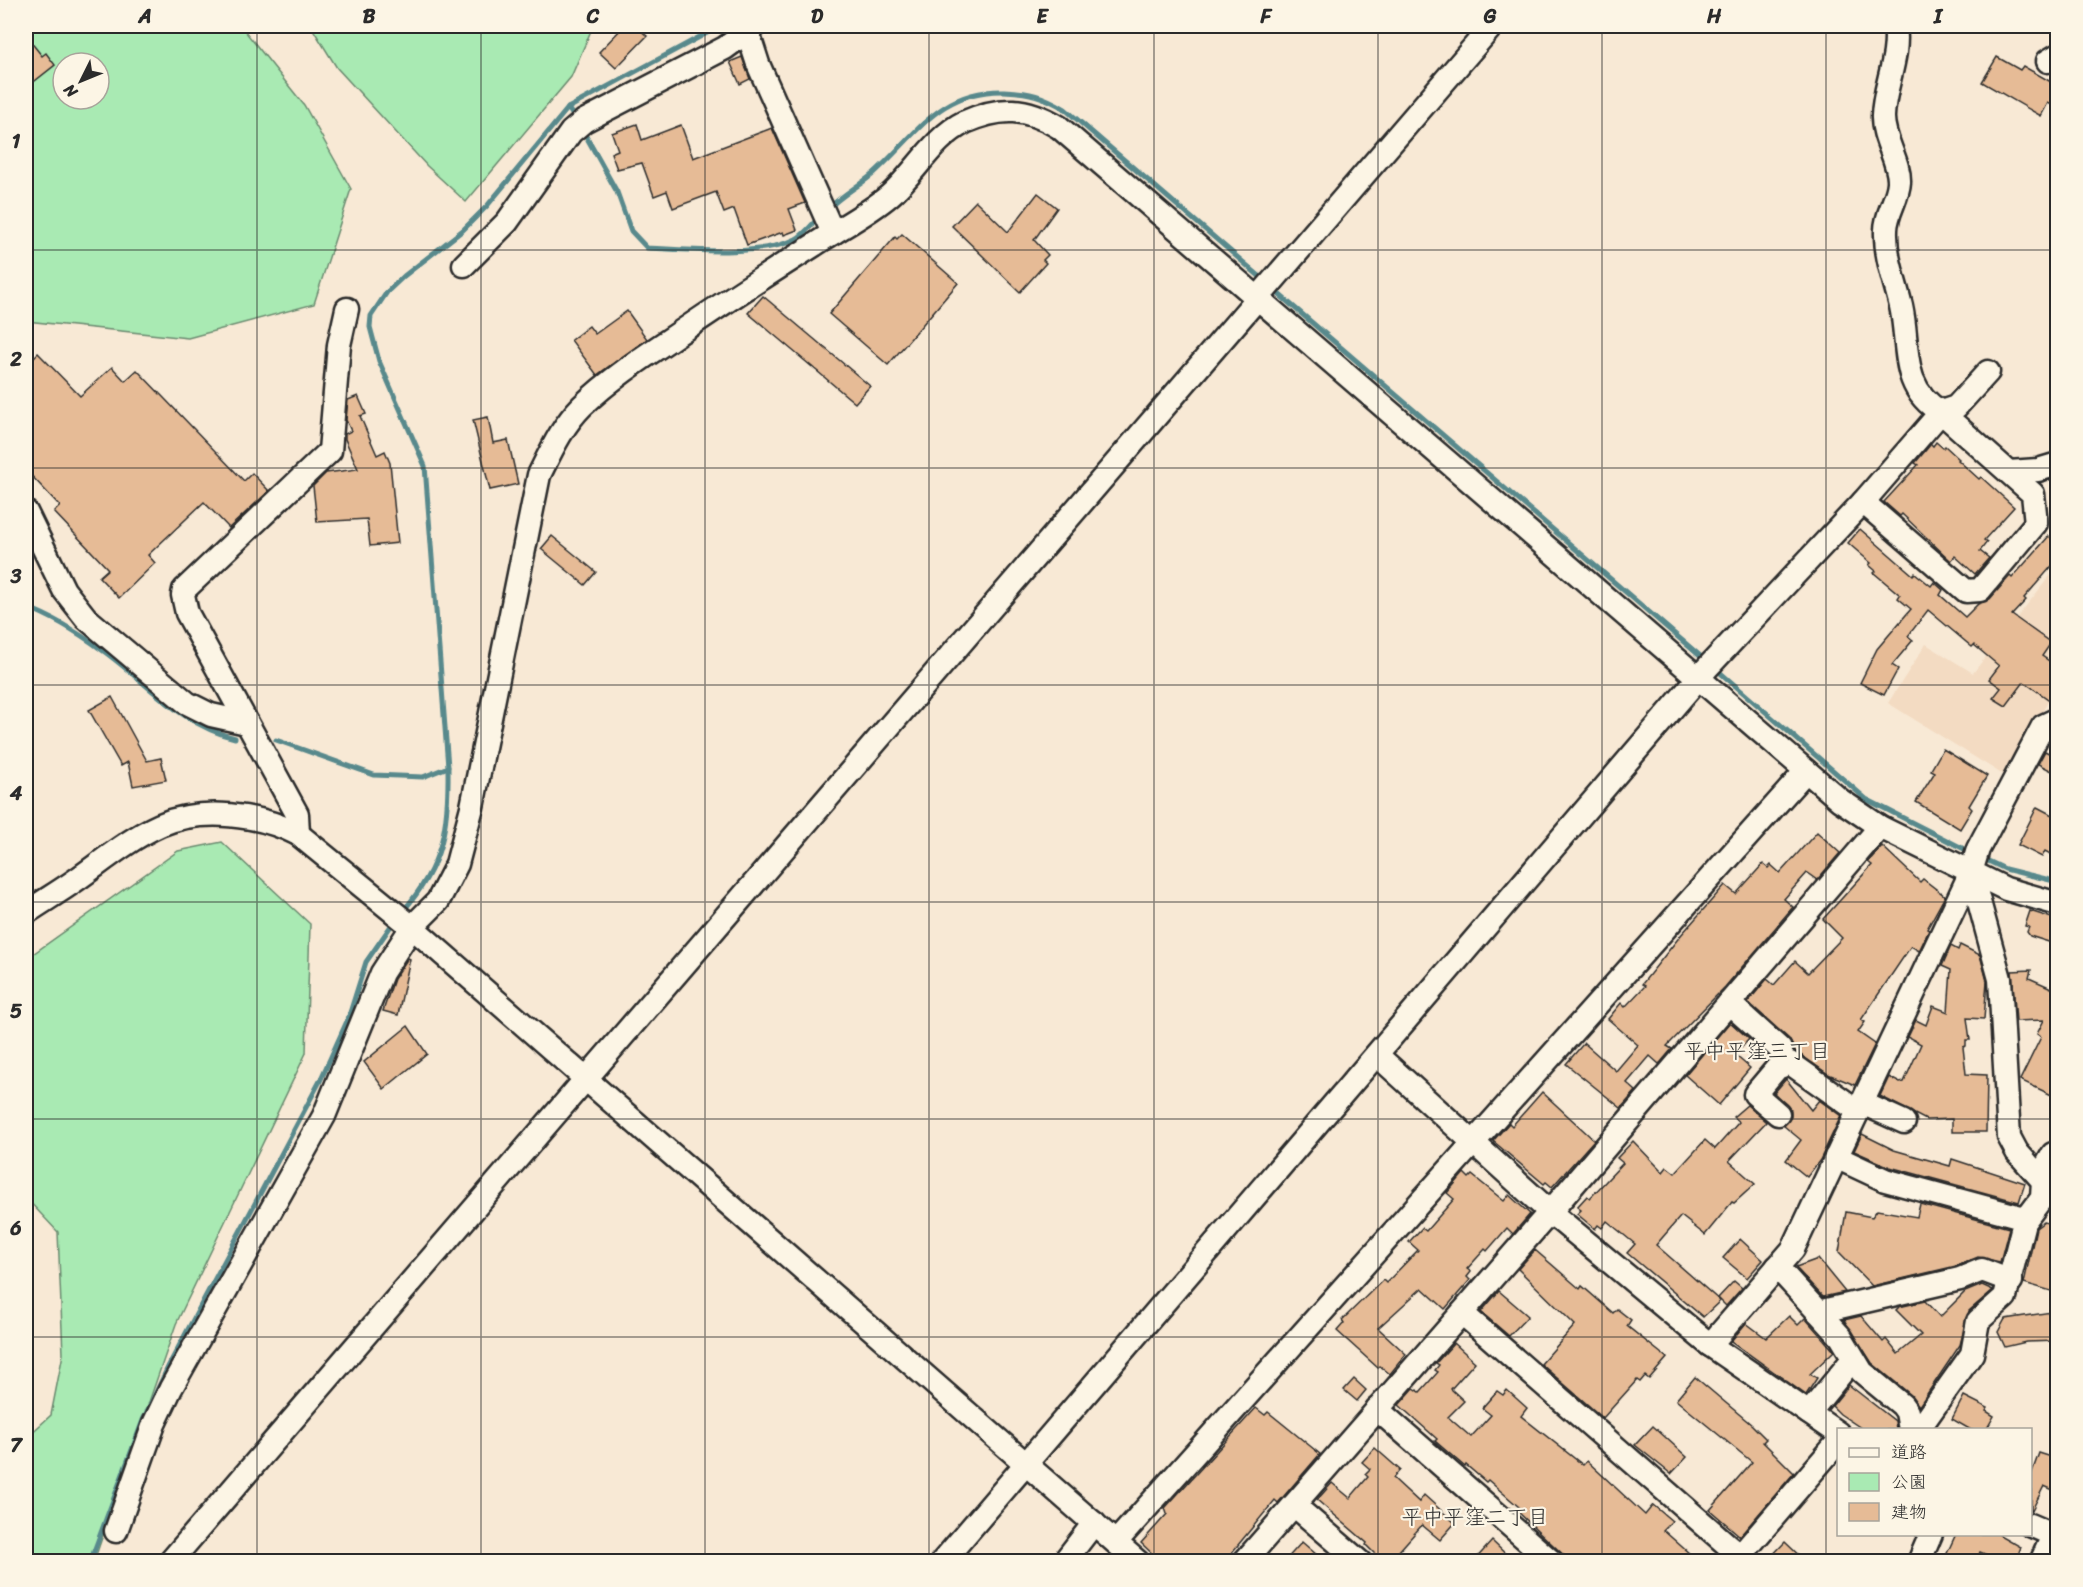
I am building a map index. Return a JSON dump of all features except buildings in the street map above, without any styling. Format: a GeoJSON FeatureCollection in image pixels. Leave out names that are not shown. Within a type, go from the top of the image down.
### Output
{"type":"FeatureCollection","features":[{"type":"Feature","properties":{"kind":"highway"},"geometry":{"type":"LineString","coordinates":[[2047,1562],[2058,1537]]}},
{"type":"Feature","properties":{"kind":"street"},"geometry":{"type":"LineString","coordinates":[[170,1562],[585,1077],[1492,26]]}},
{"type":"Feature","properties":{"kind":"street"},"geometry":{"type":"LineString","coordinates":[[1863,502],[1965,591],[1980,590],[2036,523],[2033,494],[1941,412],[1926,404],[1911,375],[1901,307],[1886,250],[1886,227],[1899,181],[1883,117],[1896,57],[1895,26]]}},
{"type":"Feature","properties":{"kind":"street"},"geometry":{"type":"LineString","coordinates":[[464,265],[507,222],[571,132],[584,121],[725,48],[751,29],[758,64],[833,233]]}},
{"type":"Feature","properties":{"kind":"street"},"geometry":{"type":"LineString","coordinates":[[116,1531],[154,1424],[171,1388],[313,1138],[340,1080],[403,919],[438,901],[457,864],[472,807],[539,475],[556,439],[582,406],[621,373],[736,294],[889,195],[942,139],[963,123],[1008,110],[1023,110],[1042,116],[1059,127],[1265,287],[1707,668],[1806,771],[1840,800],[1880,827],[2006,889],[2058,904]]}},
{"type":"Feature","properties":{"kind":"street"},"geometry":{"type":"LineString","coordinates":[[298,834],[297,814],[187,613],[183,596],[184,590],[330,451],[339,345],[347,309]]}},
{"type":"Feature","properties":{"kind":"street"},"geometry":{"type":"LineString","coordinates":[[942,1562],[1378,1056],[1707,668],[1863,502],[1941,412],[1956,406],[1988,372]]}},
{"type":"Feature","properties":{"kind":"street"},"geometry":{"type":"LineString","coordinates":[[2009,472],[2038,470],[2058,464]]}},
{"type":"Feature","properties":{"kind":"street"},"geometry":{"type":"LineString","coordinates":[[26,512],[64,590],[86,618],[155,679],[187,703],[211,715],[247,723]]}},
{"type":"Feature","properties":{"kind":"street"},"geometry":{"type":"LineString","coordinates":[[1710,1345],[1793,1249],[1971,872],[1978,849],[2043,726],[2058,719]]}},
{"type":"Feature","properties":{"kind":"street"},"geometry":{"type":"LineString","coordinates":[[1116,1542],[1806,771]]}},
{"type":"Feature","properties":{"kind":"street"},"geometry":{"type":"LineString","coordinates":[[26,913],[130,841],[162,824],[196,816],[222,815],[282,825],[298,834],[403,919],[1138,1562]]}},
{"type":"Feature","properties":{"kind":"street"},"geometry":{"type":"LineString","coordinates":[[1244,1562],[1550,1212],[1880,827]]}},
{"type":"Feature","properties":{"kind":"street"},"geometry":{"type":"LineString","coordinates":[[1919,1428],[1972,1354],[1978,1322],[2002,1302],[2011,1281],[2025,1218],[2036,1210],[2042,1198],[2043,1181],[2018,1152],[2009,1137],[2000,979],[1971,872]]}},
{"type":"Feature","properties":{"kind":"street"},"geometry":{"type":"LineString","coordinates":[[1729,1003],[1780,1049],[1784,1064]]}},
{"type":"Feature","properties":{"kind":"street"},"geometry":{"type":"LineString","coordinates":[[1378,1056],[1550,1212],[1710,1345],[1837,1432]]}},
{"type":"Feature","properties":{"kind":"street"},"geometry":{"type":"LineString","coordinates":[[1778,1114],[1755,1094],[1777,1068],[1790,1063],[1860,1107],[1904,1122]]}},
{"type":"Feature","properties":{"kind":"street"},"geometry":{"type":"LineString","coordinates":[[2040,1178],[2053,1154],[2058,1156]]}},
{"type":"Feature","properties":{"kind":"street"},"geometry":{"type":"LineString","coordinates":[[1836,1157],[1885,1180],[2025,1218]]}},
{"type":"Feature","properties":{"kind":"street"},"geometry":{"type":"LineString","coordinates":[[1777,1267],[1841,1337],[1853,1359],[1870,1380],[1902,1405],[1910,1421],[1910,1428]]}},
{"type":"Feature","properties":{"kind":"street"},"geometry":{"type":"LineString","coordinates":[[1818,1312],[1960,1279],[1982,1270],[2011,1281]]}},
{"type":"Feature","properties":{"kind":"street"},"geometry":{"type":"LineString","coordinates":[[1462,1313],[1740,1560],[1837,1444]]}},
{"type":"Feature","properties":{"kind":"street"},"geometry":{"type":"LineString","coordinates":[[1809,1413],[1853,1359]]}},
{"type":"Feature","properties":{"kind":"street"},"geometry":{"type":"LineString","coordinates":[[1377,1409],[1552,1562]]}},
{"type":"Feature","properties":{"kind":"street"},"geometry":{"type":"LineString","coordinates":[[1294,1505],[1360,1562]]}},
{"type":"Feature","properties":{"kind":"street"},"geometry":{"type":"LineString","coordinates":[[1064,1562],[1095,1523]]}},
{"type":"Feature","properties":{"kind":"street"},"geometry":{"type":"LineString","coordinates":[[2032,1525],[2058,1537]]}},
{"type":"Feature","properties":{"kind":"street"},"geometry":{"type":"LineString","coordinates":[[1919,1562],[1930,1536]]}},
{"type":"Feature","properties":{"kind":"shaded area"},"geometry":{"type":"Polygon","coordinates":[[[2057,567],[2057,706],[2049,700],[2005,776],[1888,703],[1926,644],[1973,673],[2057,567]]]}},
{"type":"Feature","properties":{"kind":"green space"},"geometry":{"type":"Polygon","coordinates":[[[26,26],[241,26],[304,105],[351,189],[314,304],[188,338],[26,321],[26,26]]]}},
{"type":"Feature","properties":{"kind":"green space"},"geometry":{"type":"Polygon","coordinates":[[[311,26],[593,26],[571,77],[466,202],[427,166],[337,68],[311,26]]]}},
{"type":"Feature","properties":{"kind":"green space"},"geometry":{"type":"Polygon","coordinates":[[[222,842],[310,924],[306,1053],[176,1324],[94,1561],[26,1561],[26,1438],[51,1415],[63,1354],[58,1232],[26,1198],[26,959],[178,851],[222,842]]]}},
{"type":"Feature","properties":{"kind":"waterway"},"geometry":{"type":"LineString","coordinates":[[276,740],[374,775],[423,777],[448,767],[425,466],[379,361],[370,327],[371,316],[387,292],[463,230],[487,206],[568,108],[720,26]]}},
{"type":"Feature","properties":{"kind":"waterway"},"geometry":{"type":"LineString","coordinates":[[829,208],[873,174],[916,130],[945,107],[962,98],[981,93],[1021,92],[1043,98],[1065,109],[1265,281]]}},
{"type":"Feature","properties":{"kind":"waterway"},"geometry":{"type":"LineString","coordinates":[[568,108],[577,122]]}},
{"type":"Feature","properties":{"kind":"waterway"},"geometry":{"type":"LineString","coordinates":[[582,129],[617,192],[631,231],[647,248],[723,251],[781,245],[796,239],[820,216]]}},
{"type":"Feature","properties":{"kind":"waterway"},"geometry":{"type":"LineString","coordinates":[[1274,290],[1706,661]]}},
{"type":"Feature","properties":{"kind":"waterway"},"geometry":{"type":"LineString","coordinates":[[26,607],[55,620],[93,644],[180,713],[215,732],[235,738]]}},
{"type":"Feature","properties":{"kind":"waterway"},"geometry":{"type":"LineString","coordinates":[[1716,669],[1866,799],[1972,853]]}},
{"type":"Feature","properties":{"kind":"waterway"},"geometry":{"type":"LineString","coordinates":[[403,911],[427,878],[441,844],[447,808],[448,767]]}},
{"type":"Feature","properties":{"kind":"waterway"},"geometry":{"type":"LineString","coordinates":[[1980,857],[2005,869],[2058,882]]}},
{"type":"Feature","properties":{"kind":"waterway"},"geometry":{"type":"LineString","coordinates":[[90,1562],[143,1420],[168,1367],[320,1081],[348,1019],[366,962],[395,920]]}},
{"type":"Feature","properties":{"kind":"district","name":"平中平窪三丁目"},"geometry":{"type":"Point","coordinates":[1757,1051]}},
{"type":"Feature","properties":{"kind":"district","name":"平中平窪二丁目"},"geometry":{"type":"Point","coordinates":[1475,1517]}}]}
